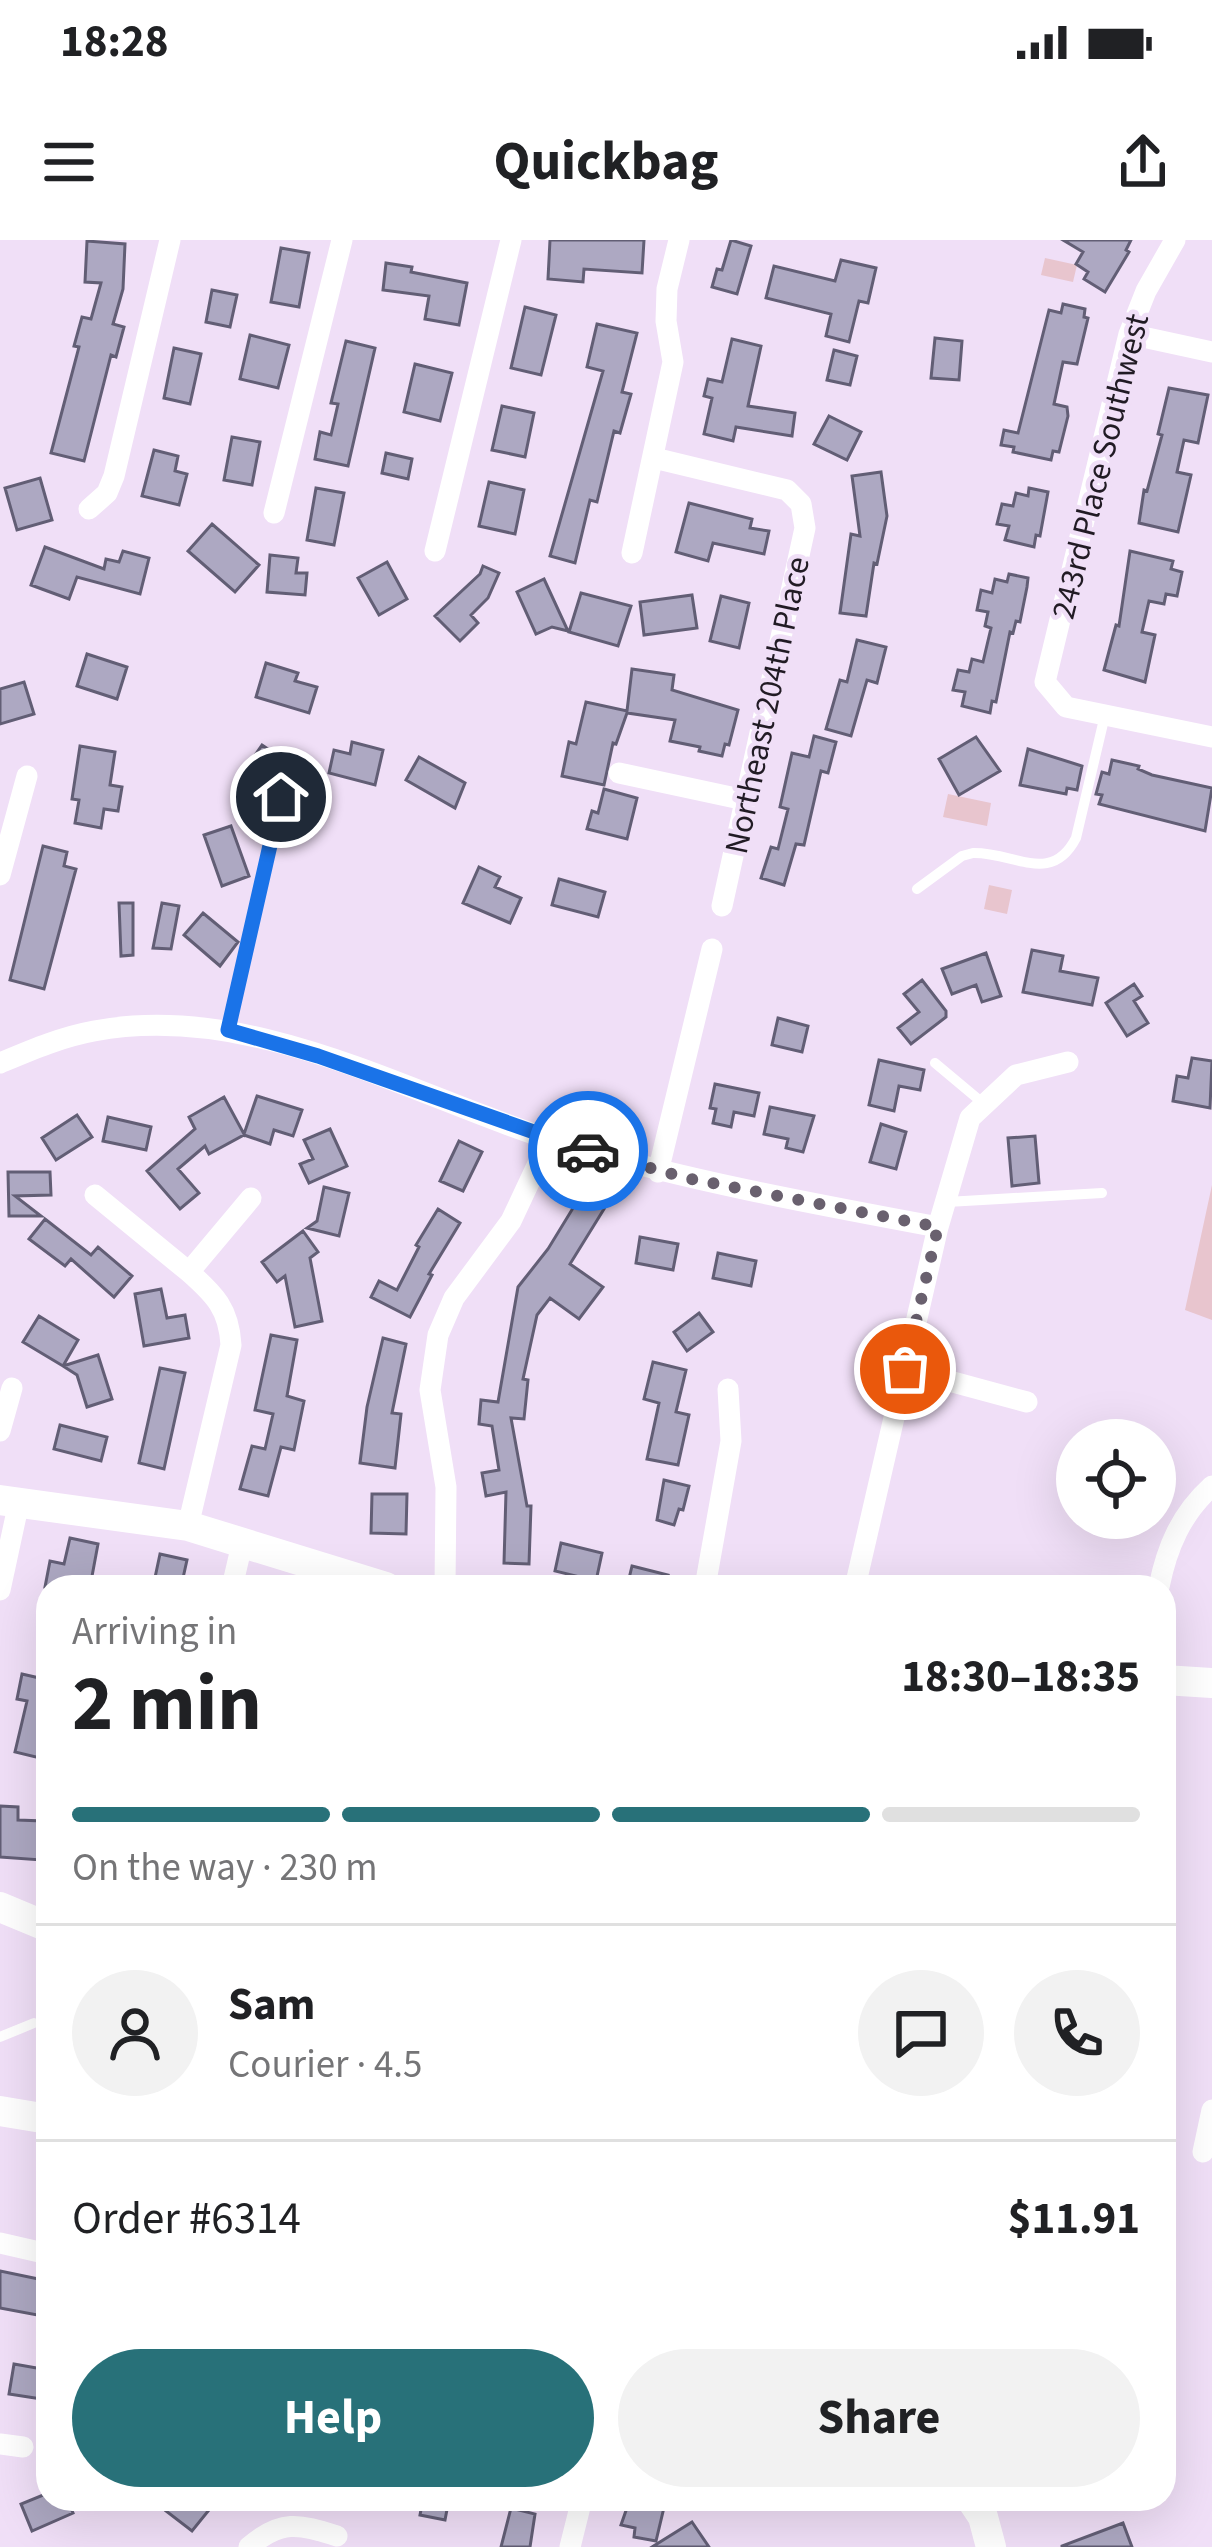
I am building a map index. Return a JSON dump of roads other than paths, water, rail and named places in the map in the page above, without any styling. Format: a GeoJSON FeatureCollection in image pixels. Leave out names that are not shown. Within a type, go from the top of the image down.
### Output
{"type":"FeatureCollection","features":[{"type":"Feature","properties":{"kind":"street"},"geometry":{"type":"LineString","coordinates":[[89,509],[106,493],[114,476],[170,240]]}},
{"type":"Feature","properties":{"kind":"street"},"geometry":{"type":"LineString","coordinates":[[274,513],[342,240]]}},
{"type":"Feature","properties":{"kind":"street"},"geometry":{"type":"LineString","coordinates":[[435,551],[511,240]]}},
{"type":"Feature","properties":{"kind":"street"},"geometry":{"type":"LineString","coordinates":[[632,553],[674,362],[666,321],[667,289],[679,240]]}},
{"type":"Feature","properties":{"kind":"street","name":"243rd Place Southwest"},"geometry":{"type":"LineString","coordinates":[[1105,715],[1066,707],[1045,682],[1129,334],[1146,291],[1175,240]]}},
{"type":"Feature","properties":{"kind":"street"},"geometry":{"type":"LineString","coordinates":[[1129,334],[1212,352]]}},
{"type":"Feature","properties":{"kind":"street","name":"Northeast 204th Place"},"geometry":{"type":"LineString","coordinates":[[654,458],[787,490],[801,504],[806,528],[722,906]]}},
{"type":"Feature","properties":{"kind":"street"},"geometry":{"type":"LineString","coordinates":[[1105,715],[1212,737]]}},
{"type":"Feature","properties":{"kind":"street"},"geometry":{"type":"LineString","coordinates":[[619,773],[745,800]]}},
{"type":"Feature","properties":{"kind":"street"},"geometry":{"type":"LineString","coordinates":[[0,875],[27,776]]}},
{"type":"Feature","properties":{"kind":"street"},"geometry":{"type":"LineString","coordinates":[[658,1172],[712,949]]}},
{"type":"Feature","properties":{"kind":"street"},"geometry":{"type":"LineString","coordinates":[[0,1063],[58,1039],[97,1030],[136,1026],[228,1030],[318,1056],[549,1140],[658,1172],[938,1227]]}},
{"type":"Feature","properties":{"kind":"street"},"geometry":{"type":"LineString","coordinates":[[858,1575],[938,1227],[970,1118],[1016,1075],[1068,1062]]}},
{"type":"Feature","properties":{"kind":"street"},"geometry":{"type":"LineString","coordinates":[[445,1575],[446,1487],[430,1390],[438,1335],[454,1298],[512,1221],[549,1140]]}},
{"type":"Feature","properties":{"kind":"street"},"geometry":{"type":"LineString","coordinates":[[95,1195],[219,1299],[229,1322],[231,1346],[188,1526]]}},
{"type":"Feature","properties":{"kind":"street"},"geometry":{"type":"LineString","coordinates":[[189,1272],[250,1198]]}},
{"type":"Feature","properties":{"kind":"street"},"geometry":{"type":"LineString","coordinates":[[905,1369],[1027,1402]]}},
{"type":"Feature","properties":{"kind":"street"},"geometry":{"type":"LineString","coordinates":[[0,1430],[12,1388]]}},
{"type":"Feature","properties":{"kind":"street"},"geometry":{"type":"LineString","coordinates":[[707,1575],[731,1441],[728,1389]]}},
{"type":"Feature","properties":{"kind":"street"},"geometry":{"type":"LineString","coordinates":[[1162,1575],[1182,1519],[1212,1486]]}},
{"type":"Feature","properties":{"kind":"street"},"geometry":{"type":"LineString","coordinates":[[0,1590],[9,1501],[188,1526],[349,1575]]}},
{"type":"Feature","properties":{"kind":"street"},"geometry":{"type":"LineString","coordinates":[[235,1575],[243,1540]]}},
{"type":"Feature","properties":{"kind":"street"},"geometry":{"type":"LineString","coordinates":[[1176,1681],[1212,1683]]}},
{"type":"Feature","properties":{"kind":"street"},"geometry":{"type":"LineString","coordinates":[[0,1907],[36,1922]]}},
{"type":"Feature","properties":{"kind":"street"},"geometry":{"type":"LineString","coordinates":[[1203,2152],[1212,2110]]}},
{"type":"Feature","properties":{"kind":"street"},"geometry":{"type":"LineString","coordinates":[[0,2111],[36,2117]]}},
{"type":"Feature","properties":{"kind":"street"},"geometry":{"type":"LineString","coordinates":[[0,2243],[36,2251]]}},
{"type":"Feature","properties":{"kind":"street"},"geometry":{"type":"LineString","coordinates":[[571,2547],[578,2511]]}},
{"type":"Feature","properties":{"kind":"street"},"geometry":{"type":"LineString","coordinates":[[979,2511],[992,2547]]}},
{"type":"Feature","properties":{"kind":"street"},"geometry":{"type":"LineString","coordinates":[[249,2547],[268,2530],[300,2524],[337,2536]]}},
{"type":"Feature","properties":{"kind":"lane"},"geometry":{"type":"LineString","coordinates":[[917,889],[973,853],[1042,864],[1057,863],[1068,854],[1076,838],[1105,715]]}},
{"type":"Feature","properties":{"kind":"lane"},"geometry":{"type":"LineString","coordinates":[[228,1030],[281,797]]}},
{"type":"Feature","properties":{"kind":"lane"},"geometry":{"type":"LineString","coordinates":[[935,1063],[983,1104]]}},
{"type":"Feature","properties":{"kind":"lane"},"geometry":{"type":"LineString","coordinates":[[944,1203],[1102,1193]]}},
{"type":"Feature","properties":{"kind":"lane"},"geometry":{"type":"LineString","coordinates":[[0,2037],[34,2023]]}}]}
